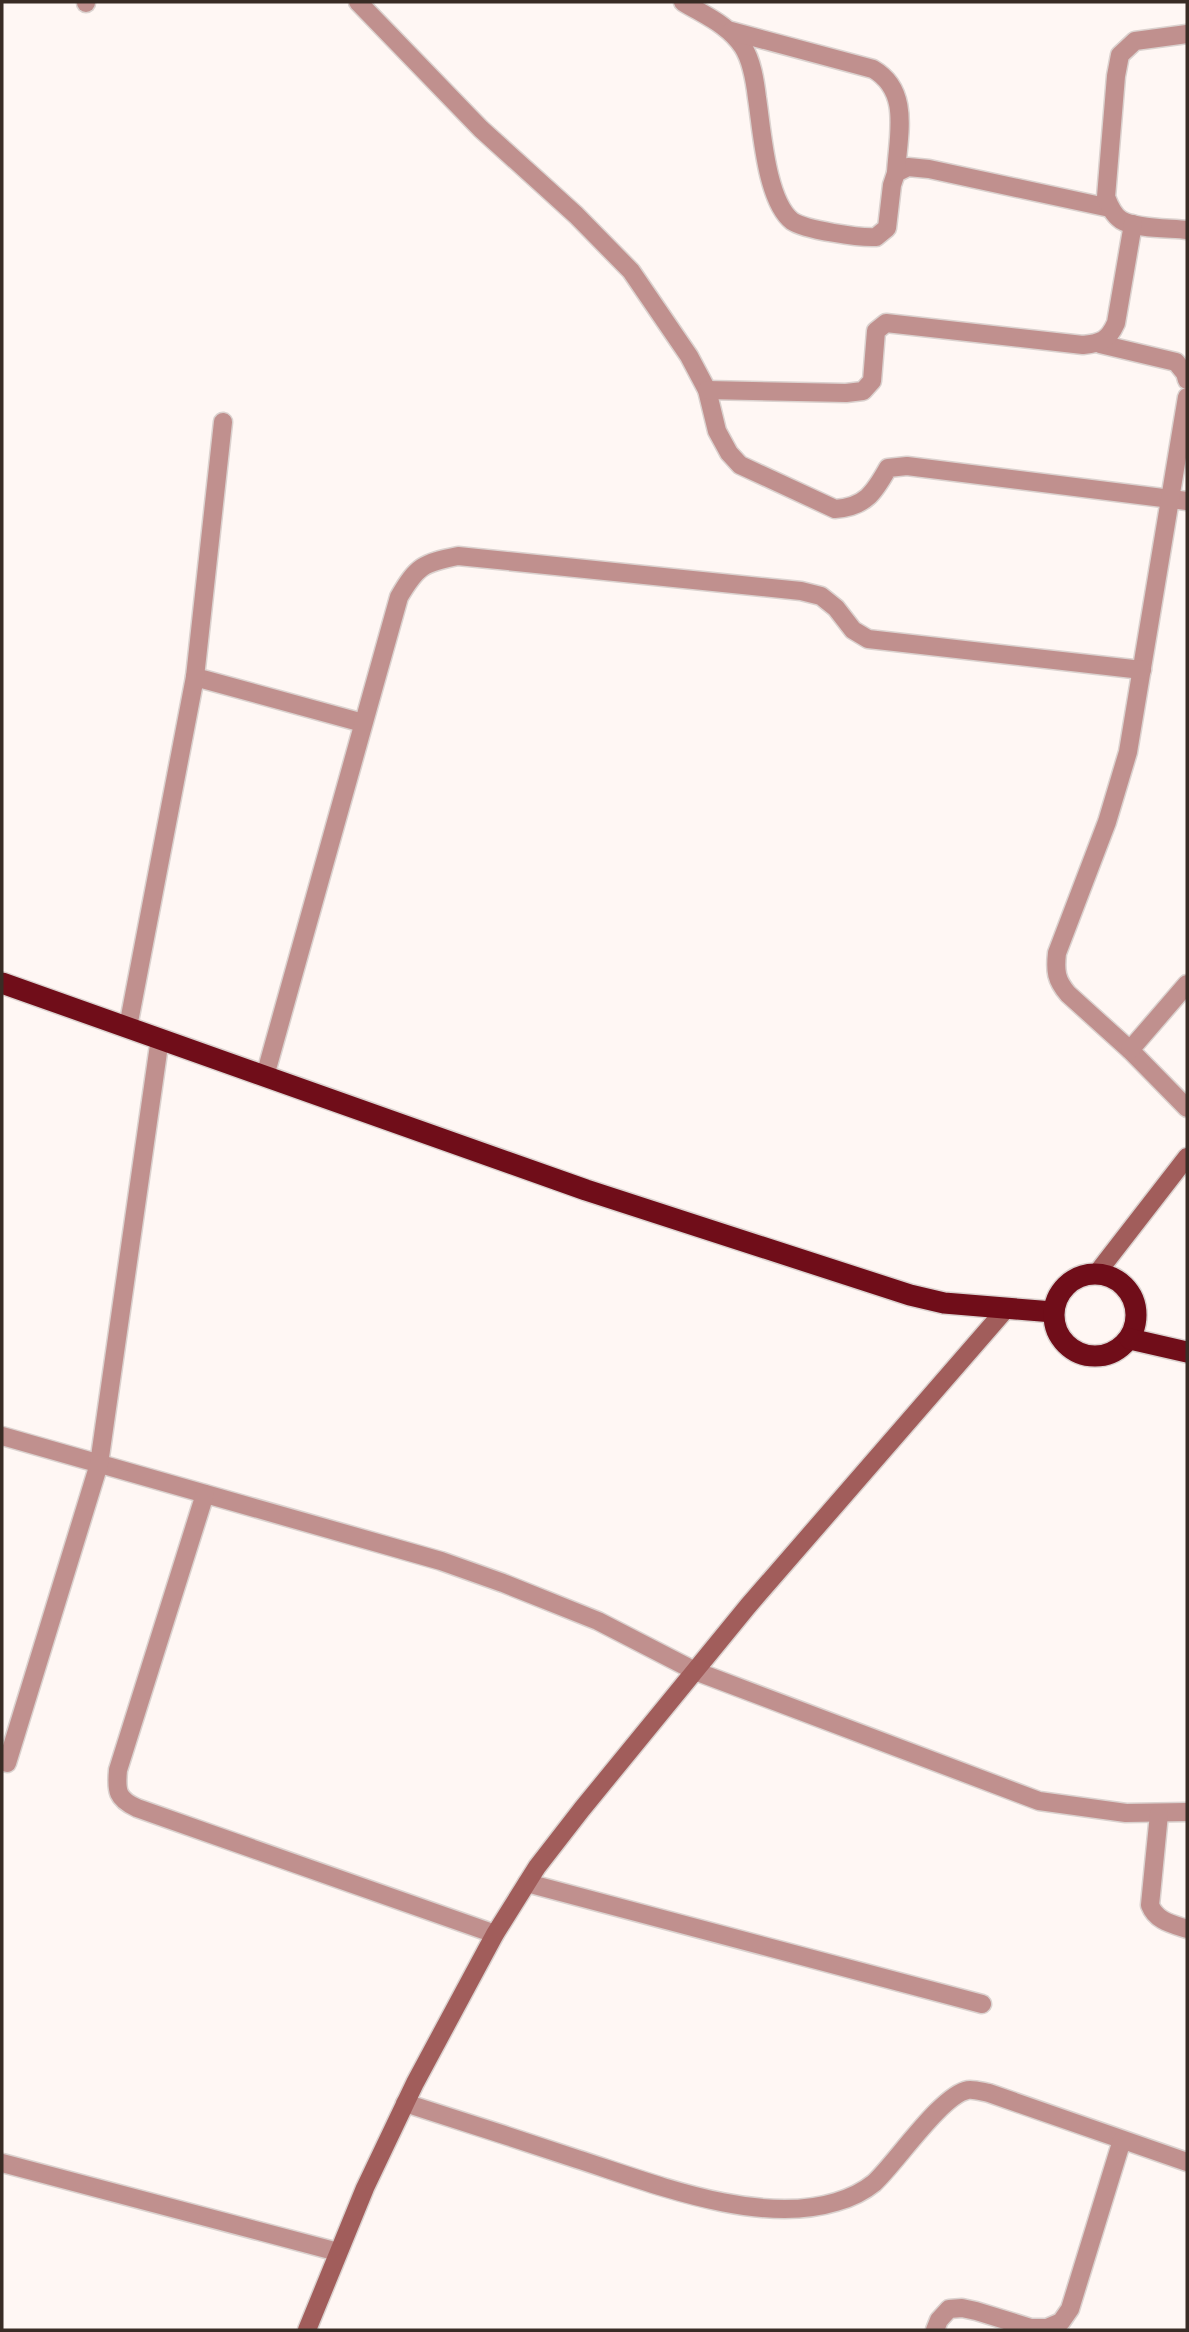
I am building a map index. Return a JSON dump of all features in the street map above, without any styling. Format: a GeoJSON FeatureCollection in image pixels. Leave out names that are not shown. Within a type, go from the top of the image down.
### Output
{"type":"FeatureCollection","features":[{"type":"Feature","properties":{"kind":"highway"},"geometry":{"type":"LineString","coordinates":[[2,983],[586,1190],[910,1295],[944,1303],[1053,1312]]}},
{"type":"Feature","properties":{"kind":"highway"},"geometry":{"type":"LineString","coordinates":[[1097,1273],[1118,1280],[1132,1297],[1137,1318],[1130,1339],[1114,1353],[1092,1358],[1071,1350],[1057,1335],[1053,1312],[1060,1292],[1076,1278],[1097,1273]]}},
{"type":"Feature","properties":{"kind":"highway"},"geometry":{"type":"LineString","coordinates":[[1130,1339],[1187,1352]]}},
{"type":"Feature","properties":{"kind":"street"},"geometry":{"type":"LineString","coordinates":[[358,2],[481,130],[576,215],[631,271],[689,356],[707,390],[717,431],[729,453],[740,465],[835,509],[852,508],[868,497],[888,468],[907,466],[1179,500]]}},
{"type":"Feature","properties":{"kind":"street"},"geometry":{"type":"LineString","coordinates":[[683,2],[731,31],[873,69],[886,76],[900,106],[896,173],[887,228],[876,237],[848,235],[793,221],[778,202],[770,182],[750,62],[731,31]]}},
{"type":"Feature","properties":{"kind":"street"},"geometry":{"type":"LineString","coordinates":[[1187,34],[1135,41],[1120,55],[1106,197],[1110,208],[1120,220],[1187,230]]}},
{"type":"Feature","properties":{"kind":"street"},"geometry":{"type":"LineString","coordinates":[[896,173],[908,167],[929,169],[1110,208]]}},
{"type":"Feature","properties":{"kind":"street"},"geometry":{"type":"LineString","coordinates":[[1100,344],[1110,337],[1116,323],[1133,224]]}},
{"type":"Feature","properties":{"kind":"street"},"geometry":{"type":"LineString","coordinates":[[707,390],[846,393],[863,391],[872,380],[876,331],[886,323],[1083,345],[1100,344],[1176,362],[1187,380]]}},
{"type":"Feature","properties":{"kind":"street"},"geometry":{"type":"LineString","coordinates":[[1187,397],[1179,500],[1142,670],[1128,752],[1119,786],[1057,953],[1055,970],[1059,984],[1068,994],[1130,1050],[1187,1108]]}},
{"type":"Feature","properties":{"kind":"street"},"geometry":{"type":"LineString","coordinates":[[128,1027],[195,677],[223,422]]}},
{"type":"Feature","properties":{"kind":"street"},"geometry":{"type":"LineString","coordinates":[[265,1076],[399,597],[413,573],[432,561],[458,556],[801,591],[821,596],[836,608],[853,630],[868,639],[1142,670]]}},
{"type":"Feature","properties":{"kind":"street"},"geometry":{"type":"LineString","coordinates":[[195,677],[363,723]]}},
{"type":"Feature","properties":{"kind":"street"},"geometry":{"type":"LineString","coordinates":[[1130,1050],[1187,984]]}},
{"type":"Feature","properties":{"kind":"street"},"geometry":{"type":"LineString","coordinates":[[7,1763],[99,1464],[160,1038]]}},
{"type":"Feature","properties":{"kind":"street"},"geometry":{"type":"LineString","coordinates":[[1097,1273],[1187,1157]]}},
{"type":"Feature","properties":{"kind":"street"},"geometry":{"type":"LineString","coordinates":[[307,2330],[365,2188],[405,2103],[495,1934],[527,1883],[582,1809],[748,1606],[1006,1309]]}},
{"type":"Feature","properties":{"kind":"street"},"geometry":{"type":"LineString","coordinates":[[2,1436],[441,1561],[598,1621],[695,1671],[1039,1801],[1126,1813],[1187,1812]]}},
{"type":"Feature","properties":{"kind":"street"},"geometry":{"type":"LineString","coordinates":[[205,1494],[118,1770],[116,1787],[124,1802],[495,1934]]}},
{"type":"Feature","properties":{"kind":"street"},"geometry":{"type":"LineString","coordinates":[[1159,1814],[1150,1905],[1153,1913],[1161,1919],[1187,1929]]}},
{"type":"Feature","properties":{"kind":"street"},"geometry":{"type":"LineString","coordinates":[[527,1883],[982,2004]]}},
{"type":"Feature","properties":{"kind":"street"},"geometry":{"type":"LineString","coordinates":[[405,2103],[670,2189],[726,2203],[770,2208],[799,2208],[834,2203],[857,2194],[874,2182],[955,2096],[969,2090],[989,2093],[1187,2162]]}},
{"type":"Feature","properties":{"kind":"street"},"geometry":{"type":"LineString","coordinates":[[935,2330],[939,2320],[949,2309],[962,2308],[1031,2328],[1047,2328],[1060,2322],[1070,2309],[1122,2140]]}},
{"type":"Feature","properties":{"kind":"street"},"geometry":{"type":"LineString","coordinates":[[2,2163],[338,2252]]}}]}
